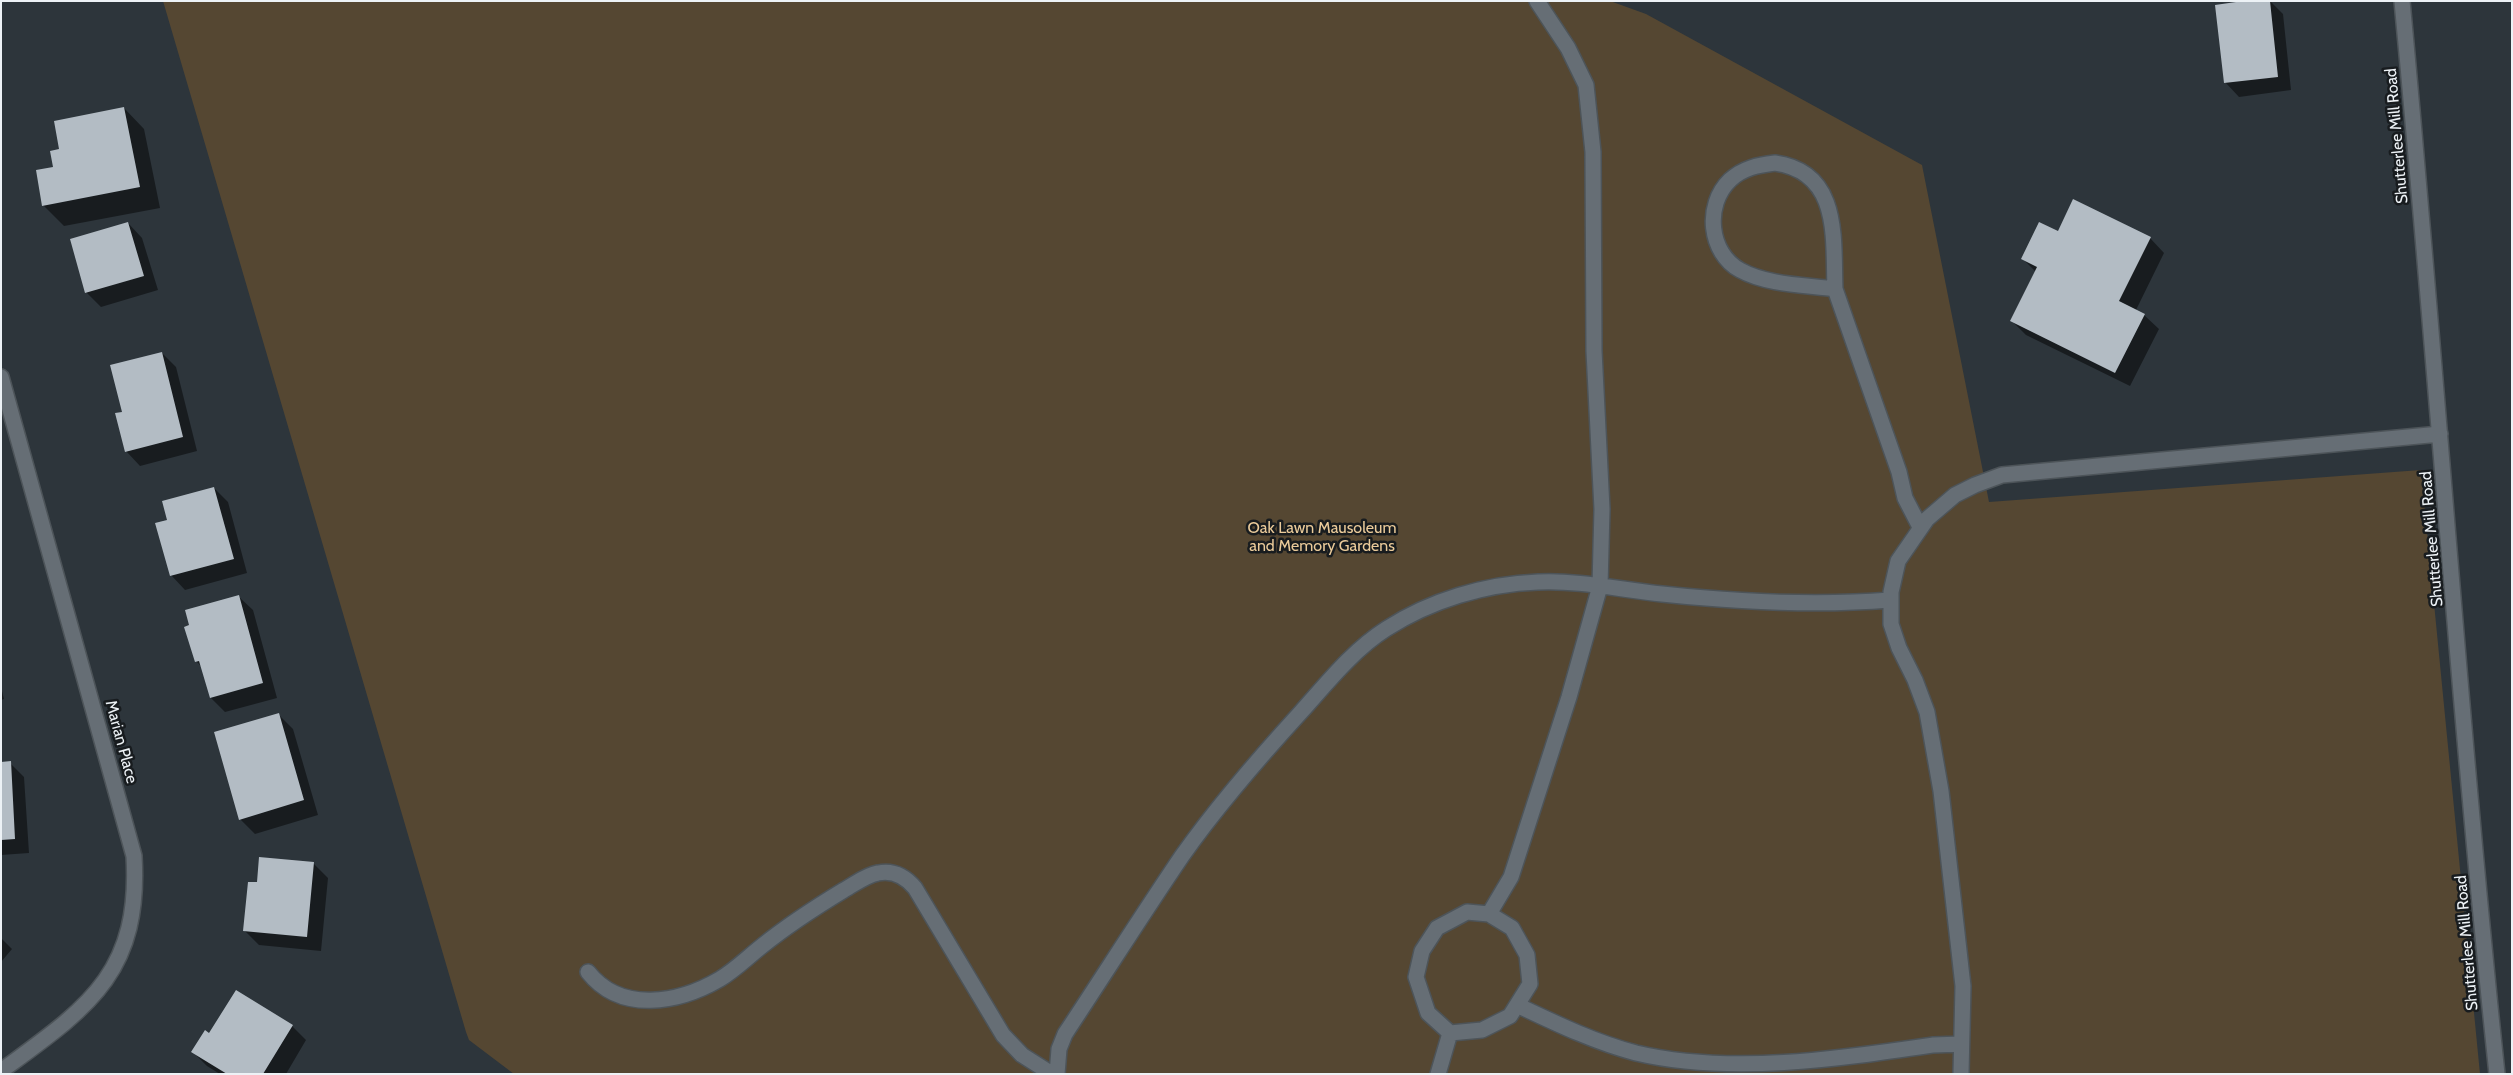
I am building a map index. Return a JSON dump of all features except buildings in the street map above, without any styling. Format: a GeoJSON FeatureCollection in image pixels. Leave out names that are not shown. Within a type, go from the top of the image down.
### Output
{"type":"FeatureCollection","features":[{"type":"Feature","properties":{"kind":"street"},"geometry":{"type":"LineString","coordinates":[[1489,914],[1511,877],[1568,697],[1600,586],[1602,509],[1594,351],[1593,152],[1586,85],[1568,48],[1537,1]]}},
{"type":"Feature","properties":{"kind":"street","name":"Shutterlee Mill Road"},"geometry":{"type":"LineString","coordinates":[[2402,1],[2427,262],[2440,434],[2497,1074]]}},
{"type":"Feature","properties":{"kind":"street"},"geometry":{"type":"LineString","coordinates":[[1834,289],[1768,279],[1741,271],[1728,260],[1715,236],[1713,214],[1716,201],[1728,182],[1747,168],[1775,163],[1802,172],[1820,187],[1830,212],[1834,289],[1899,472],[1905,498],[1920,527]]}},
{"type":"Feature","properties":{"kind":"street","name":"Marian Place"},"geometry":{"type":"LineString","coordinates":[[1,377],[134,856],[136,880],[133,911],[125,942],[103,984],[71,1019],[1,1072]]}},
{"type":"Feature","properties":{"kind":"street"},"geometry":{"type":"LineString","coordinates":[[1961,1074],[1962,976],[1941,791],[1927,712],[1891,624],[1890,600],[1898,561],[1920,527],[1938,508],[1955,495],[2002,475],[2440,434]]}},
{"type":"Feature","properties":{"kind":"street"},"geometry":{"type":"LineString","coordinates":[[1057,1074],[1059,1049],[1065,1034],[1183,855],[1257,760],[1360,649],[1387,628],[1417,612],[1482,589],[1541,582],[1600,586],[1736,602],[1826,603],[1890,600]]}},
{"type":"Feature","properties":{"kind":"street"},"geometry":{"type":"LineString","coordinates":[[588,972],[610,992],[633,1000],[670,998],[700,989],[726,975],[792,923],[826,901],[870,876],[891,872],[904,878],[915,888],[1003,1035],[1027,1059],[1052,1074]]}},
{"type":"Feature","properties":{"kind":"street"},"geometry":{"type":"LineString","coordinates":[[1467,912],[1489,914],[1512,928],[1528,955],[1530,984],[1517,1005],[1510,1016],[1482,1030],[1450,1033],[1428,1013],[1416,977],[1422,951],[1437,928],[1467,912]]}},
{"type":"Feature","properties":{"kind":"street"},"geometry":{"type":"LineString","coordinates":[[1517,1005],[1567,1028],[1622,1049],[1650,1057],[1697,1062],[1761,1066],[1933,1045],[1961,1044]]}},
{"type":"Feature","properties":{"kind":"street"},"geometry":{"type":"LineString","coordinates":[[1438,1074],[1450,1033]]}},
{"type":"Feature","properties":{"kind":"green space","name":"Oak Lawn Mausoleum and Memory Gardens"},"geometry":{"type":"Polygon","coordinates":[[[163,1],[1610,1],[1646,14],[1922,165],[1989,502],[2421,470],[2480,1074],[514,1074],[469,1040],[466,1032],[163,1]]]}}]}
